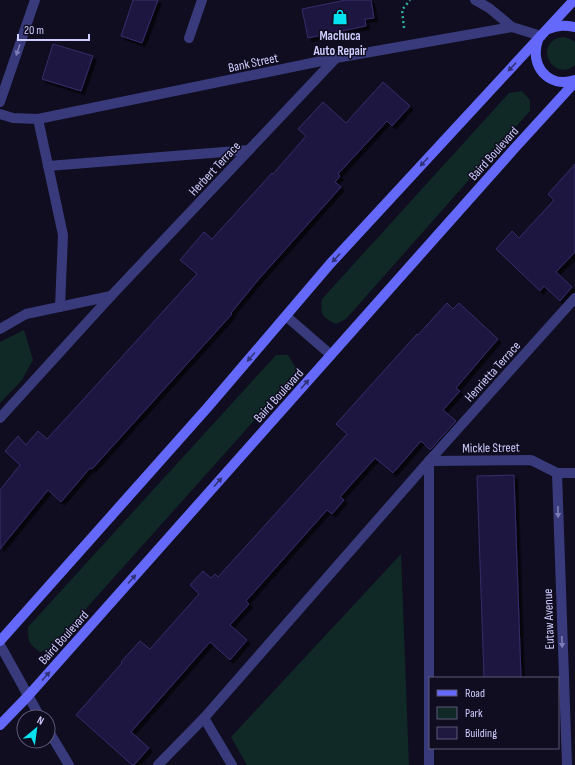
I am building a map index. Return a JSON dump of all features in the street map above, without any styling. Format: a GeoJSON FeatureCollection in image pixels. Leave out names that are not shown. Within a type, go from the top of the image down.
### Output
{"type":"FeatureCollection","features":[{"type":"Feature","properties":{"kind":"main road"},"geometry":{"type":"LineString","coordinates":[[0,641],[208,408],[330,264],[574,0]]}},
{"type":"Feature","properties":{"kind":"main road"},"geometry":{"type":"LineString","coordinates":[[541,35],[556,26],[565,25],[575,27]]}},
{"type":"Feature","properties":{"kind":"main road","name":"Baird Boulevard"},"geometry":{"type":"LineString","coordinates":[[541,35],[535,53],[536,61],[540,69],[546,76],[554,80],[562,82],[575,81]]}},
{"type":"Feature","properties":{"kind":"main road","name":"Baird Boulevard"},"geometry":{"type":"LineString","coordinates":[[0,725],[28,696],[575,81]]}},
{"type":"Feature","properties":{"kind":"street"},"geometry":{"type":"LineString","coordinates":[[0,102],[35,0]]}},
{"type":"Feature","properties":{"kind":"street"},"geometry":{"type":"LineString","coordinates":[[189,38],[202,0]]}},
{"type":"Feature","properties":{"kind":"street"},"geometry":{"type":"LineString","coordinates":[[476,0],[490,4],[512,27],[541,35]]}},
{"type":"Feature","properties":{"kind":"street","name":"Bank Street"},"geometry":{"type":"LineString","coordinates":[[0,114],[13,118],[38,119],[336,58],[512,27]]}},
{"type":"Feature","properties":{"kind":"street","name":"Herbert Terrace"},"geometry":{"type":"LineString","coordinates":[[0,418],[111,296],[336,58]]}},
{"type":"Feature","properties":{"kind":"street"},"geometry":{"type":"LineString","coordinates":[[38,119],[63,235],[60,307]]}},
{"type":"Feature","properties":{"kind":"street"},"geometry":{"type":"LineString","coordinates":[[48,166],[249,150]]}},
{"type":"Feature","properties":{"kind":"street"},"geometry":{"type":"LineString","coordinates":[[0,329],[26,314],[111,296]]}},
{"type":"Feature","properties":{"kind":"street","name":"Henrietta Terrace"},"geometry":{"type":"LineString","coordinates":[[158,765],[204,718],[429,461],[575,298]]}},
{"type":"Feature","properties":{"kind":"street"},"geometry":{"type":"LineString","coordinates":[[286,316],[331,355]]}},
{"type":"Feature","properties":{"kind":"street","name":"Mickle Street"},"geometry":{"type":"LineString","coordinates":[[429,461],[531,460],[557,473],[575,473]]}},
{"type":"Feature","properties":{"kind":"street"},"geometry":{"type":"LineString","coordinates":[[429,461],[429,765]]}},
{"type":"Feature","properties":{"kind":"street","name":"Eutaw Avenue"},"geometry":{"type":"LineString","coordinates":[[557,473],[566,765]]}},
{"type":"Feature","properties":{"kind":"street"},"geometry":{"type":"LineString","coordinates":[[0,645],[35,709]]}},
{"type":"Feature","properties":{"kind":"street"},"geometry":{"type":"LineString","coordinates":[[204,718],[232,765]]}},
{"type":"Feature","properties":{"kind":"street"},"geometry":{"type":"LineString","coordinates":[[56,743],[69,765]]}},
{"type":"Feature","properties":{"kind":"path"},"geometry":{"type":"LineString","coordinates":[[404,29],[402,10],[410,0]]}},
{"type":"Feature","properties":{"kind":"green space"},"geometry":{"type":"Polygon","coordinates":[[[564,37],[575,42],[575,65],[567,69],[559,69],[548,59],[547,52],[549,45],[554,40],[564,37]]]}},
{"type":"Feature","properties":{"kind":"green space"},"geometry":{"type":"Polygon","coordinates":[[[522,91],[530,100],[530,111],[346,319],[336,324],[328,320],[322,312],[322,299],[509,93],[522,91]]]}},
{"type":"Feature","properties":{"kind":"green space"},"geometry":{"type":"Polygon","coordinates":[[[24,330],[33,360],[22,380],[0,403],[0,342],[24,330]]]}},
{"type":"Feature","properties":{"kind":"green space"},"geometry":{"type":"Polygon","coordinates":[[[276,355],[288,355],[296,368],[293,377],[50,649],[40,652],[33,647],[28,635],[28,627],[276,355]]]}},
{"type":"Feature","properties":{"kind":"green space"},"geometry":{"type":"Polygon","coordinates":[[[401,554],[409,765],[247,765],[231,737],[401,554]]]}},
{"type":"Feature","properties":{"kind":"building"},"geometry":{"type":"Polygon","coordinates":[[[133,0],[158,0],[142,43],[121,36],[133,0]]]}},
{"type":"Feature","properties":{"kind":"building","name":"Machuca Auto Repair"},"geometry":{"type":"Polygon","coordinates":[[[346,0],[371,0],[374,18],[365,19],[366,26],[308,38],[302,9],[346,0]]]}},
{"type":"Feature","properties":{"kind":"building"},"geometry":{"type":"Polygon","coordinates":[[[53,44],[93,56],[81,91],[42,79],[53,44]]]}},
{"type":"Feature","properties":{"kind":"building"},"geometry":{"type":"Polygon","coordinates":[[[383,82],[410,106],[392,126],[387,121],[338,174],[340,176],[335,182],[341,187],[258,280],[231,313],[232,314],[92,469],[90,468],[61,502],[48,490],[0,549],[0,490],[20,465],[5,451],[18,436],[26,445],[38,431],[47,439],[81,402],[197,274],[180,260],[204,232],[212,239],[272,173],[273,174],[306,136],[298,129],[323,102],[346,123],[383,82]]]}},
{"type":"Feature","properties":{"kind":"building"},"geometry":{"type":"Polygon","coordinates":[[[575,164],[575,252],[556,272],[572,287],[560,301],[544,286],[540,291],[496,249],[512,231],[519,238],[554,200],[548,194],[575,164]]]}},
{"type":"Feature","properties":{"kind":"building"},"geometry":{"type":"Polygon","coordinates":[[[447,303],[453,309],[459,303],[498,339],[456,388],[460,391],[443,410],[456,421],[430,450],[421,441],[393,473],[375,458],[340,497],[344,500],[332,514],[327,510],[246,601],[249,604],[230,625],[247,640],[230,660],[210,642],[131,732],[149,748],[134,765],[132,765],[76,715],[140,641],[150,649],[199,594],[190,585],[203,571],[211,578],[215,574],[218,577],[315,470],[347,434],[336,424],[447,303]]]}},
{"type":"Feature","properties":{"kind":"building"},"geometry":{"type":"Polygon","coordinates":[[[514,475],[521,677],[484,677],[477,476],[514,475]]]}},
{"type":"Feature","properties":{"kind":"place","name":"Machuca Auto Repair"},"geometry":{"type":"Point","coordinates":[340,17]}}]}
